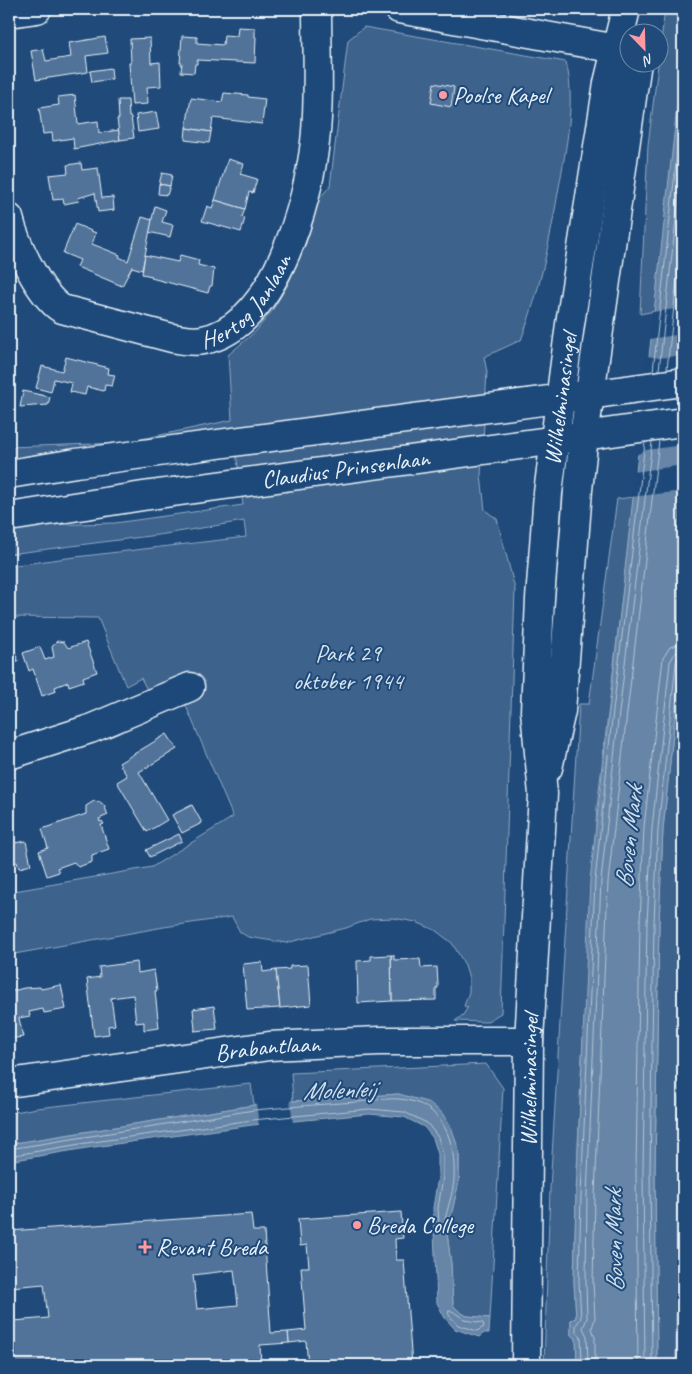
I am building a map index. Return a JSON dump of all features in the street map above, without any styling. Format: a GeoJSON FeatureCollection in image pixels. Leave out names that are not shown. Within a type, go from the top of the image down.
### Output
{"type":"FeatureCollection","features":[{"type":"Feature","properties":{"kind":"main road"},"geometry":{"type":"LineString","coordinates":[[9,13],[37,9]]}},
{"type":"Feature","properties":{"kind":"main road","name":"Hertog Janlaan"},"geometry":{"type":"LineString","coordinates":[[9,218],[15,240],[45,294],[55,305],[62,309],[163,336],[191,341],[208,339],[230,329],[251,309],[273,278],[287,250],[302,203],[310,170],[316,126],[317,9]]}},
{"type":"Feature","properties":{"kind":"main road"},"geometry":{"type":"LineString","coordinates":[[399,9],[620,55]]}},
{"type":"Feature","properties":{"kind":"main road","name":"Wilhelminasingel"},"geometry":{"type":"LineString","coordinates":[[626,9],[626,22]]}},
{"type":"Feature","properties":{"kind":"main road"},"geometry":{"type":"LineString","coordinates":[[642,22],[644,9]]}},
{"type":"Feature","properties":{"kind":"main road","name":"Wilhelminasingel"},"geometry":{"type":"LineString","coordinates":[[543,794],[535,711],[540,599],[548,493],[570,324],[607,93],[620,69]]}},
{"type":"Feature","properties":{"kind":"main road","name":"Wilhelminasingel"},"geometry":{"type":"LineString","coordinates":[[526,1365],[529,1041],[543,794],[560,711],[578,490],[625,72]]}},
{"type":"Feature","properties":{"kind":"main road","name":"Claudius Prinsenlaan"},"geometry":{"type":"LineString","coordinates":[[9,474],[115,458],[683,382]]}},
{"type":"Feature","properties":{"kind":"main road","name":"Claudius Prinsenlaan"},"geometry":{"type":"LineString","coordinates":[[9,517],[143,496],[683,422]]}},
{"type":"Feature","properties":{"kind":"main road"},"geometry":{"type":"LineString","coordinates":[[9,755],[90,729],[190,687]]}},
{"type":"Feature","properties":{"kind":"main road","name":"Brabantlaan"},"geometry":{"type":"LineString","coordinates":[[9,1083],[269,1046],[380,1041],[529,1041]]}},
{"type":"Feature","properties":{"kind":"green space"},"geometry":{"type":"Polygon","coordinates":[[[665,9],[683,9],[683,55],[655,311],[640,314],[648,145],[657,72],[670,72],[670,22],[663,22],[665,9]]]}},
{"type":"Feature","properties":{"kind":"green space","name":"Park 29 oktober 1944"},"geometry":{"type":"Polygon","coordinates":[[[364,27],[566,62],[569,77],[569,125],[548,246],[534,303],[521,340],[484,357],[487,372],[481,475],[485,510],[497,519],[515,589],[501,1013],[486,1022],[455,1021],[463,1015],[468,1007],[464,1006],[469,992],[469,978],[465,965],[452,943],[435,930],[416,922],[393,918],[370,919],[346,928],[286,943],[248,937],[240,932],[232,917],[164,927],[9,955],[9,892],[152,867],[233,817],[178,687],[151,698],[141,678],[126,686],[98,618],[9,617],[9,566],[246,537],[244,521],[165,534],[9,554],[9,526],[115,523],[243,505],[233,429],[45,453],[9,460],[9,447],[122,443],[232,420],[228,355],[256,331],[272,311],[287,286],[306,243],[319,199],[330,186],[348,40],[364,27]]]}},
{"type":"Feature","properties":{"kind":"green space"},"geometry":{"type":"Polygon","coordinates":[[[634,497],[597,807],[576,1195],[574,1282],[576,1318],[571,1320],[571,1335],[576,1337],[577,1365],[544,1365],[550,1189],[579,704],[589,704],[617,499],[634,497]]]}},
{"type":"Feature","properties":{"kind":"green space"},"geometry":{"type":"Polygon","coordinates":[[[683,639],[683,962],[678,1081],[676,1365],[657,1365],[655,1170],[659,923],[663,829],[683,639]]]}},
{"type":"Feature","properties":{"kind":"green space"},"geometry":{"type":"Polygon","coordinates":[[[486,1064],[503,1088],[490,1318],[467,1316],[453,1305],[447,1233],[459,1181],[459,1151],[399,1094],[293,1101],[291,1073],[486,1064]]]}},
{"type":"Feature","properties":{"kind":"green space"},"geometry":{"type":"Polygon","coordinates":[[[251,1084],[254,1105],[9,1144],[9,1113],[37,1108],[251,1084]]]}},
{"type":"Feature","properties":{"kind":"water","name":"Boven Mark"},"geometry":{"type":"Polygon","coordinates":[[[683,55],[683,639],[663,829],[659,923],[655,1170],[657,1365],[577,1365],[576,1338],[571,1335],[571,1320],[576,1318],[574,1282],[576,1195],[590,880],[683,55]]]}},
{"type":"Feature","properties":{"kind":"water"},"geometry":{"type":"Polygon","coordinates":[[[399,1094],[430,1103],[442,1113],[452,1129],[459,1151],[459,1181],[447,1233],[453,1305],[467,1316],[490,1318],[489,1333],[484,1333],[479,1337],[455,1329],[445,1318],[437,1303],[433,1208],[438,1177],[438,1154],[433,1138],[424,1127],[404,1117],[369,1114],[252,1125],[9,1161],[9,1144],[254,1105],[399,1094]]]}},
{"type":"Feature","properties":{"kind":"pier"},"geometry":{"type":"Polygon","coordinates":[[[683,308],[683,334],[649,339],[652,312],[683,308]]]}},
{"type":"Feature","properties":{"kind":"pier"},"geometry":{"type":"Polygon","coordinates":[[[683,355],[683,445],[646,450],[636,455],[647,356],[659,358],[683,355]]]}},
{"type":"Feature","properties":{"kind":"pier"},"geometry":{"type":"Polygon","coordinates":[[[683,465],[683,491],[631,497],[634,472],[683,465]]]}},
{"type":"Feature","properties":{"kind":"pier"},"geometry":{"type":"Polygon","coordinates":[[[290,1099],[293,1123],[259,1126],[256,1103],[290,1099]]]}},
{"type":"Feature","properties":{"kind":"building"},"geometry":{"type":"Polygon","coordinates":[[[238,27],[255,28],[255,63],[197,60],[194,73],[181,72],[182,36],[197,37],[197,43],[223,45],[224,35],[237,36],[238,27]]]}},
{"type":"Feature","properties":{"kind":"building"},"geometry":{"type":"Polygon","coordinates":[[[105,37],[108,53],[86,56],[88,72],[36,80],[31,51],[43,49],[46,61],[71,57],[69,43],[105,37]]]}},
{"type":"Feature","properties":{"kind":"building"},"geometry":{"type":"Polygon","coordinates":[[[150,38],[151,63],[160,62],[161,86],[147,87],[148,104],[132,105],[129,63],[131,63],[130,39],[150,38]]]}},
{"type":"Feature","properties":{"kind":"building"},"geometry":{"type":"Polygon","coordinates":[[[111,68],[112,79],[92,82],[90,71],[111,68]]]}},
{"type":"Feature","properties":{"kind":"building","name":"Poolse Kapel"},"geometry":{"type":"Polygon","coordinates":[[[434,83],[454,87],[451,107],[431,103],[434,83]]]}},
{"type":"Feature","properties":{"kind":"building"},"geometry":{"type":"Polygon","coordinates":[[[224,93],[265,99],[262,124],[213,118],[211,132],[186,128],[191,98],[222,102],[224,93]]]}},
{"type":"Feature","properties":{"kind":"building"},"geometry":{"type":"Polygon","coordinates":[[[75,95],[78,124],[98,121],[99,133],[119,130],[120,140],[74,149],[73,138],[53,141],[52,133],[43,134],[39,108],[59,105],[58,97],[75,95]]]}},
{"type":"Feature","properties":{"kind":"building"},"geometry":{"type":"Polygon","coordinates":[[[118,100],[128,100],[129,117],[131,117],[134,138],[120,140],[117,119],[119,119],[118,100]]]}},
{"type":"Feature","properties":{"kind":"building"},"geometry":{"type":"Polygon","coordinates":[[[156,112],[159,129],[138,132],[136,115],[156,112]]]}},
{"type":"Feature","properties":{"kind":"building"},"geometry":{"type":"Polygon","coordinates":[[[186,128],[211,132],[209,143],[185,140],[186,128]]]}},
{"type":"Feature","properties":{"kind":"building"},"geometry":{"type":"Polygon","coordinates":[[[228,159],[244,164],[240,174],[257,179],[253,193],[249,192],[245,209],[215,200],[228,159]]]}},
{"type":"Feature","properties":{"kind":"building"},"geometry":{"type":"Polygon","coordinates":[[[81,163],[82,170],[98,168],[102,198],[113,197],[114,210],[98,212],[95,193],[78,198],[79,201],[64,204],[63,199],[53,200],[49,175],[68,173],[67,165],[81,163]]]}},
{"type":"Feature","properties":{"kind":"building"},"geometry":{"type":"Polygon","coordinates":[[[162,173],[172,175],[170,186],[159,184],[162,173]]]}},
{"type":"Feature","properties":{"kind":"building"},"geometry":{"type":"Polygon","coordinates":[[[159,184],[170,186],[167,195],[158,194],[159,184]]]}},
{"type":"Feature","properties":{"kind":"building"},"geometry":{"type":"Polygon","coordinates":[[[215,200],[245,209],[242,217],[245,218],[241,232],[202,221],[207,206],[212,208],[215,200]]]}},
{"type":"Feature","properties":{"kind":"building"},"geometry":{"type":"Polygon","coordinates":[[[155,206],[166,210],[162,222],[173,225],[170,237],[149,232],[155,206]]]}},
{"type":"Feature","properties":{"kind":"building"},"geometry":{"type":"Polygon","coordinates":[[[142,217],[152,220],[142,270],[132,267],[122,286],[77,267],[80,260],[63,253],[75,224],[96,233],[92,244],[120,255],[119,257],[128,261],[142,217]]]}},
{"type":"Feature","properties":{"kind":"building"},"geometry":{"type":"Polygon","coordinates":[[[145,255],[178,262],[180,255],[199,260],[198,265],[214,269],[212,286],[210,286],[208,293],[142,274],[145,255]]]}},
{"type":"Feature","properties":{"kind":"building"},"geometry":{"type":"Polygon","coordinates":[[[66,357],[109,368],[108,374],[115,375],[112,386],[105,385],[104,391],[87,387],[85,395],[70,392],[72,383],[54,379],[51,392],[36,388],[42,366],[62,371],[66,357]]]}},
{"type":"Feature","properties":{"kind":"building"},"geometry":{"type":"Polygon","coordinates":[[[23,391],[50,397],[48,405],[20,407],[23,391]]]}},
{"type":"Feature","properties":{"kind":"building"},"geometry":{"type":"Polygon","coordinates":[[[57,641],[64,642],[68,648],[86,642],[97,672],[83,677],[84,681],[69,686],[68,682],[55,687],[56,691],[42,696],[33,669],[29,671],[23,653],[40,647],[45,660],[54,657],[52,647],[57,641]]]}},
{"type":"Feature","properties":{"kind":"building"},"geometry":{"type":"Polygon","coordinates":[[[15,651],[18,661],[9,664],[9,653],[15,651]]]}},
{"type":"Feature","properties":{"kind":"building"},"geometry":{"type":"Polygon","coordinates":[[[167,734],[177,749],[139,772],[167,820],[147,832],[117,782],[127,776],[119,763],[167,734]]]}},
{"type":"Feature","properties":{"kind":"building"},"geometry":{"type":"Polygon","coordinates":[[[94,801],[104,805],[108,815],[99,819],[104,824],[101,825],[109,849],[92,855],[92,862],[78,867],[74,862],[57,868],[59,872],[47,876],[39,851],[48,848],[42,829],[86,814],[86,806],[94,801]]]}},
{"type":"Feature","properties":{"kind":"building"},"geometry":{"type":"Polygon","coordinates":[[[192,805],[202,823],[182,833],[172,815],[192,805]]]}},
{"type":"Feature","properties":{"kind":"building"},"geometry":{"type":"Polygon","coordinates":[[[9,826],[14,843],[26,841],[31,865],[19,868],[17,862],[9,864],[9,826]]]}},
{"type":"Feature","properties":{"kind":"building"},"geometry":{"type":"Polygon","coordinates":[[[179,834],[182,841],[150,857],[146,850],[179,834]]]}},
{"type":"Feature","properties":{"kind":"building"},"geometry":{"type":"Polygon","coordinates":[[[391,955],[394,955],[394,960],[420,959],[421,968],[437,967],[438,988],[436,988],[436,1000],[392,1001],[391,955]]]}},
{"type":"Feature","properties":{"kind":"building"},"geometry":{"type":"Polygon","coordinates":[[[391,955],[392,1001],[358,1003],[357,961],[371,960],[371,956],[391,955]]]}},
{"type":"Feature","properties":{"kind":"building"},"geometry":{"type":"Polygon","coordinates":[[[137,962],[138,973],[154,970],[159,1028],[144,1030],[144,1022],[136,1023],[133,995],[111,998],[115,1025],[108,1026],[109,1034],[94,1036],[87,979],[100,977],[99,967],[137,962]]]}},
{"type":"Feature","properties":{"kind":"building"},"geometry":{"type":"Polygon","coordinates":[[[262,962],[263,972],[276,970],[280,1008],[247,1010],[243,964],[262,962]]]}},
{"type":"Feature","properties":{"kind":"building"},"geometry":{"type":"Polygon","coordinates":[[[308,965],[311,1005],[280,1008],[276,970],[290,969],[290,966],[308,965]]]}},
{"type":"Feature","properties":{"kind":"building"},"geometry":{"type":"Polygon","coordinates":[[[61,985],[66,1009],[44,1013],[43,1009],[29,1012],[30,1016],[19,1018],[23,1037],[9,1039],[9,992],[24,988],[40,987],[41,989],[61,985]]]}},
{"type":"Feature","properties":{"kind":"building"},"geometry":{"type":"Polygon","coordinates":[[[214,1006],[217,1029],[194,1031],[193,1009],[214,1006]]]}},
{"type":"Feature","properties":{"kind":"building"},"geometry":{"type":"Polygon","coordinates":[[[401,1212],[403,1238],[395,1239],[396,1260],[404,1260],[412,1365],[308,1365],[306,1341],[289,1343],[288,1332],[306,1330],[301,1267],[309,1267],[307,1245],[300,1246],[298,1219],[401,1212]]]}},
{"type":"Feature","properties":{"kind":"building"},"geometry":{"type":"Polygon","coordinates":[[[251,1214],[253,1231],[264,1231],[271,1333],[288,1332],[289,1343],[260,1345],[261,1365],[9,1365],[9,1231],[251,1214]],[[234,1270],[193,1275],[197,1309],[238,1305],[234,1270]],[[44,1284],[11,1287],[14,1321],[48,1318],[44,1284]]]}},
{"type":"Feature","properties":{"kind":"place","name":"Poolse Kapel"},"geometry":{"type":"Point","coordinates":[443,95]}},
{"type":"Feature","properties":{"kind":"place","name":"Breda College"},"geometry":{"type":"Point","coordinates":[357,1225]}},
{"type":"Feature","properties":{"kind":"place","name":"Revant Breda"},"geometry":{"type":"Point","coordinates":[145,1247]}},
{"type":"Feature","properties":{"kind":"water label","name":"Molenleij"},"geometry":{"type":"Point","coordinates":[339,1089]}}]}
